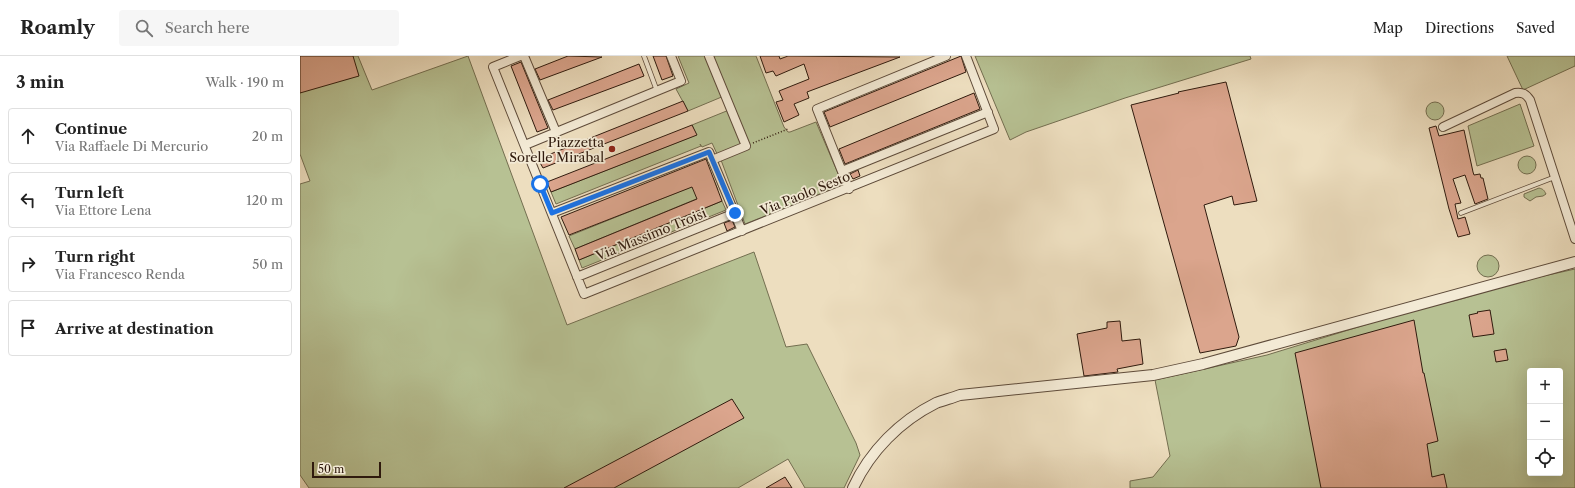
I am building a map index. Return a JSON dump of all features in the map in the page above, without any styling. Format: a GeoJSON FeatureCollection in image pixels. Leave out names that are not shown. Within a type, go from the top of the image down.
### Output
{"type":"FeatureCollection","features":[{"type":"Feature","properties":{"kind":"street"},"geometry":{"type":"LineString","coordinates":[[520,56],[494,67],[577,277]]}},
{"type":"Feature","properties":{"kind":"street"},"geometry":{"type":"LineString","coordinates":[[524,56],[556,132]]}},
{"type":"Feature","properties":{"kind":"street"},"geometry":{"type":"LineString","coordinates":[[525,145],[681,81],[671,56]]}},
{"type":"Feature","properties":{"kind":"street"},"geometry":{"type":"LineString","coordinates":[[709,56],[746,146],[712,160]]}},
{"type":"Feature","properties":{"kind":"street"},"geometry":{"type":"LineString","coordinates":[[849,189],[817,109],[936,58],[946,56]]}},
{"type":"Feature","properties":{"kind":"street"},"geometry":{"type":"LineString","coordinates":[[842,171],[988,112],[966,56]]}},
{"type":"Feature","properties":{"kind":"street"},"geometry":{"type":"LineString","coordinates":[[1443,127],[1515,93],[1524,94],[1530,100],[1575,239]]}},
{"type":"Feature","properties":{"kind":"street","name":"Via Paolo Sesto"},"geometry":{"type":"LineString","coordinates":[[577,277],[584,294],[849,189],[994,130],[988,112]]}},
{"type":"Feature","properties":{"kind":"street"},"geometry":{"type":"LineString","coordinates":[[552,213],[709,152],[742,231]]}},
{"type":"Feature","properties":{"kind":"street","name":"Via Massimo Troisi"},"geometry":{"type":"LineString","coordinates":[[577,277],[735,213]]}},
{"type":"Feature","properties":{"kind":"street"},"geometry":{"type":"LineString","coordinates":[[853,488],[874,453],[889,436],[913,417],[937,403],[960,395],[1153,375],[1203,364],[1575,262]]}},
{"type":"Feature","properties":{"kind":"lane"},"geometry":{"type":"LineString","coordinates":[[644,56],[658,91]]}},
{"type":"Feature","properties":{"kind":"lane"},"geometry":{"type":"LineString","coordinates":[[1461,213],[1555,177]]}},
{"type":"Feature","properties":{"kind":"path"},"geometry":{"type":"LineString","coordinates":[[746,146],[788,129]]}},
{"type":"Feature","properties":{"kind":"green space"},"geometry":{"type":"Polygon","coordinates":[[[300,56],[358,56],[372,90],[468,56],[567,325],[754,252],[786,347],[807,344],[856,443],[860,455],[844,488],[805,488],[788,459],[738,488],[309,488],[300,475],[300,184],[310,181],[300,154],[300,56]]]}},
{"type":"Feature","properties":{"kind":"green space"},"geometry":{"type":"Polygon","coordinates":[[[678,56],[707,56],[724,96],[688,111],[676,89],[689,83],[678,56]]]}},
{"type":"Feature","properties":{"kind":"green space"},"geometry":{"type":"Polygon","coordinates":[[[713,56],[756,56],[784,127],[788,132],[790,132],[816,122],[843,185],[745,224],[721,160],[747,148],[713,56]]]}},
{"type":"Feature","properties":{"kind":"green space"},"geometry":{"type":"Polygon","coordinates":[[[975,56],[1250,56],[1251,59],[1125,98],[1026,132],[1010,140],[975,56]]]}},
{"type":"Feature","properties":{"kind":"green space"},"geometry":{"type":"Polygon","coordinates":[[[1507,56],[1575,56],[1575,66],[1523,90],[1507,56]]]}},
{"type":"Feature","properties":{"kind":"green space"},"geometry":{"type":"Polygon","coordinates":[[[1431,102],[1439,102],[1444,107],[1442,118],[1439,120],[1431,120],[1426,115],[1426,107],[1431,102]]]}},
{"type":"Feature","properties":{"kind":"green space"},"geometry":{"type":"Polygon","coordinates":[[[1520,104],[1534,146],[1477,166],[1468,126],[1520,104]]]}},
{"type":"Feature","properties":{"kind":"green space"},"geometry":{"type":"Polygon","coordinates":[[[729,110],[744,145],[718,156],[712,143],[702,147],[700,144],[701,146],[556,204],[551,192],[696,135],[692,125],[729,110]]]}},
{"type":"Feature","properties":{"kind":"green space"},"geometry":{"type":"Polygon","coordinates":[[[1523,156],[1531,156],[1536,161],[1534,172],[1531,174],[1523,174],[1518,169],[1518,161],[1523,156]]]}},
{"type":"Feature","properties":{"kind":"green space"},"geometry":{"type":"Polygon","coordinates":[[[713,178],[718,190],[575,249],[569,236],[713,178]]]}},
{"type":"Feature","properties":{"kind":"green space"},"geometry":{"type":"Polygon","coordinates":[[[1539,188],[1546,194],[1536,197],[1530,201],[1524,197],[1524,194],[1539,188]]]}},
{"type":"Feature","properties":{"kind":"green space"},"geometry":{"type":"Polygon","coordinates":[[[722,201],[726,210],[582,268],[579,260],[722,201]]]}},
{"type":"Feature","properties":{"kind":"green space"},"geometry":{"type":"Polygon","coordinates":[[[1488,255],[1496,258],[1499,266],[1496,274],[1488,277],[1480,274],[1477,266],[1480,258],[1488,255]]]}},
{"type":"Feature","properties":{"kind":"green space"},"geometry":{"type":"Polygon","coordinates":[[[1575,269],[1575,488],[1130,488],[1130,481],[1153,477],[1170,456],[1155,380],[1267,355],[1407,312],[1461,299],[1517,282],[1575,269]]]}},
{"type":"Feature","properties":{"kind":"building"},"geometry":{"type":"Polygon","coordinates":[[[300,56],[353,56],[359,76],[300,93],[300,56]]]}},
{"type":"Feature","properties":{"kind":"building"},"geometry":{"type":"Polygon","coordinates":[[[568,56],[602,57],[540,80],[535,69],[568,56]]]}},
{"type":"Feature","properties":{"kind":"building"},"geometry":{"type":"Polygon","coordinates":[[[653,56],[666,56],[673,76],[662,80],[653,56]]]}},
{"type":"Feature","properties":{"kind":"building"},"geometry":{"type":"Polygon","coordinates":[[[760,56],[779,56],[780,59],[788,56],[900,57],[807,92],[809,98],[794,104],[799,115],[784,122],[776,102],[783,100],[779,91],[809,79],[804,64],[776,76],[773,71],[766,73],[760,56]]]}},
{"type":"Feature","properties":{"kind":"building"},"geometry":{"type":"Polygon","coordinates":[[[961,56],[966,72],[830,127],[824,112],[961,56]]]}},
{"type":"Feature","properties":{"kind":"building"},"geometry":{"type":"Polygon","coordinates":[[[521,62],[548,128],[537,132],[511,66],[521,62]]]}},
{"type":"Feature","properties":{"kind":"building"},"geometry":{"type":"Polygon","coordinates":[[[639,64],[644,76],[553,110],[548,100],[639,64]]]}},
{"type":"Feature","properties":{"kind":"building"},"geometry":{"type":"Polygon","coordinates":[[[1226,82],[1257,201],[1234,205],[1232,196],[1204,205],[1239,337],[1236,346],[1200,353],[1131,105],[1179,93],[1178,92],[1226,82]]]}},
{"type":"Feature","properties":{"kind":"building"},"geometry":{"type":"Polygon","coordinates":[[[974,93],[980,109],[845,164],[839,149],[974,93]]]}},
{"type":"Feature","properties":{"kind":"building"},"geometry":{"type":"Polygon","coordinates":[[[683,101],[688,111],[543,168],[538,159],[683,101]]]}},
{"type":"Feature","properties":{"kind":"building"},"geometry":{"type":"Polygon","coordinates":[[[692,125],[697,135],[551,192],[547,182],[692,125]]]}},
{"type":"Feature","properties":{"kind":"building"},"geometry":{"type":"Polygon","coordinates":[[[1436,126],[1439,136],[1464,130],[1474,175],[1480,174],[1481,178],[1483,178],[1488,199],[1475,204],[1465,175],[1453,179],[1461,203],[1455,204],[1458,219],[1465,217],[1470,234],[1458,237],[1449,209],[1429,128],[1436,126]]]}},
{"type":"Feature","properties":{"kind":"building"},"geometry":{"type":"Polygon","coordinates":[[[706,159],[722,201],[579,260],[575,249],[697,199],[692,187],[569,235],[561,217],[706,159]]]}},
{"type":"Feature","properties":{"kind":"building"},"geometry":{"type":"Polygon","coordinates":[[[858,170],[860,176],[853,179],[850,174],[858,170]]]}},
{"type":"Feature","properties":{"kind":"building"},"geometry":{"type":"Polygon","coordinates":[[[732,220],[735,227],[727,231],[724,223],[732,220]]]}},
{"type":"Feature","properties":{"kind":"building"},"geometry":{"type":"Polygon","coordinates":[[[1490,310],[1494,334],[1473,337],[1469,315],[1490,310]]]}},
{"type":"Feature","properties":{"kind":"building"},"geometry":{"type":"Polygon","coordinates":[[[1414,320],[1423,373],[1438,441],[1427,444],[1432,477],[1444,474],[1447,488],[1321,488],[1295,353],[1414,320]]]}},
{"type":"Feature","properties":{"kind":"building"},"geometry":{"type":"Polygon","coordinates":[[[1120,321],[1122,341],[1140,339],[1143,364],[1117,369],[1118,372],[1084,376],[1077,334],[1107,328],[1107,322],[1120,321]]]}},
{"type":"Feature","properties":{"kind":"building"},"geometry":{"type":"Polygon","coordinates":[[[1506,349],[1508,360],[1496,362],[1494,351],[1506,349]]]}},
{"type":"Feature","properties":{"kind":"building"},"geometry":{"type":"Polygon","coordinates":[[[732,399],[744,418],[614,488],[564,488],[732,399]]]}},
{"type":"Feature","properties":{"kind":"building"},"geometry":{"type":"Polygon","coordinates":[[[785,477],[792,488],[766,488],[785,477]]]}},
{"type":"Feature","properties":{"kind":"place","name":"Piazzetta Sorelle Mirabal"},"geometry":{"type":"Point","coordinates":[612,149]}},
{"type":"Feature","properties":{"kind":"route"},"geometry":{"type":"LineString","coordinates":[[540,184],[552,213],[709,152],[735,213]]}}]}
